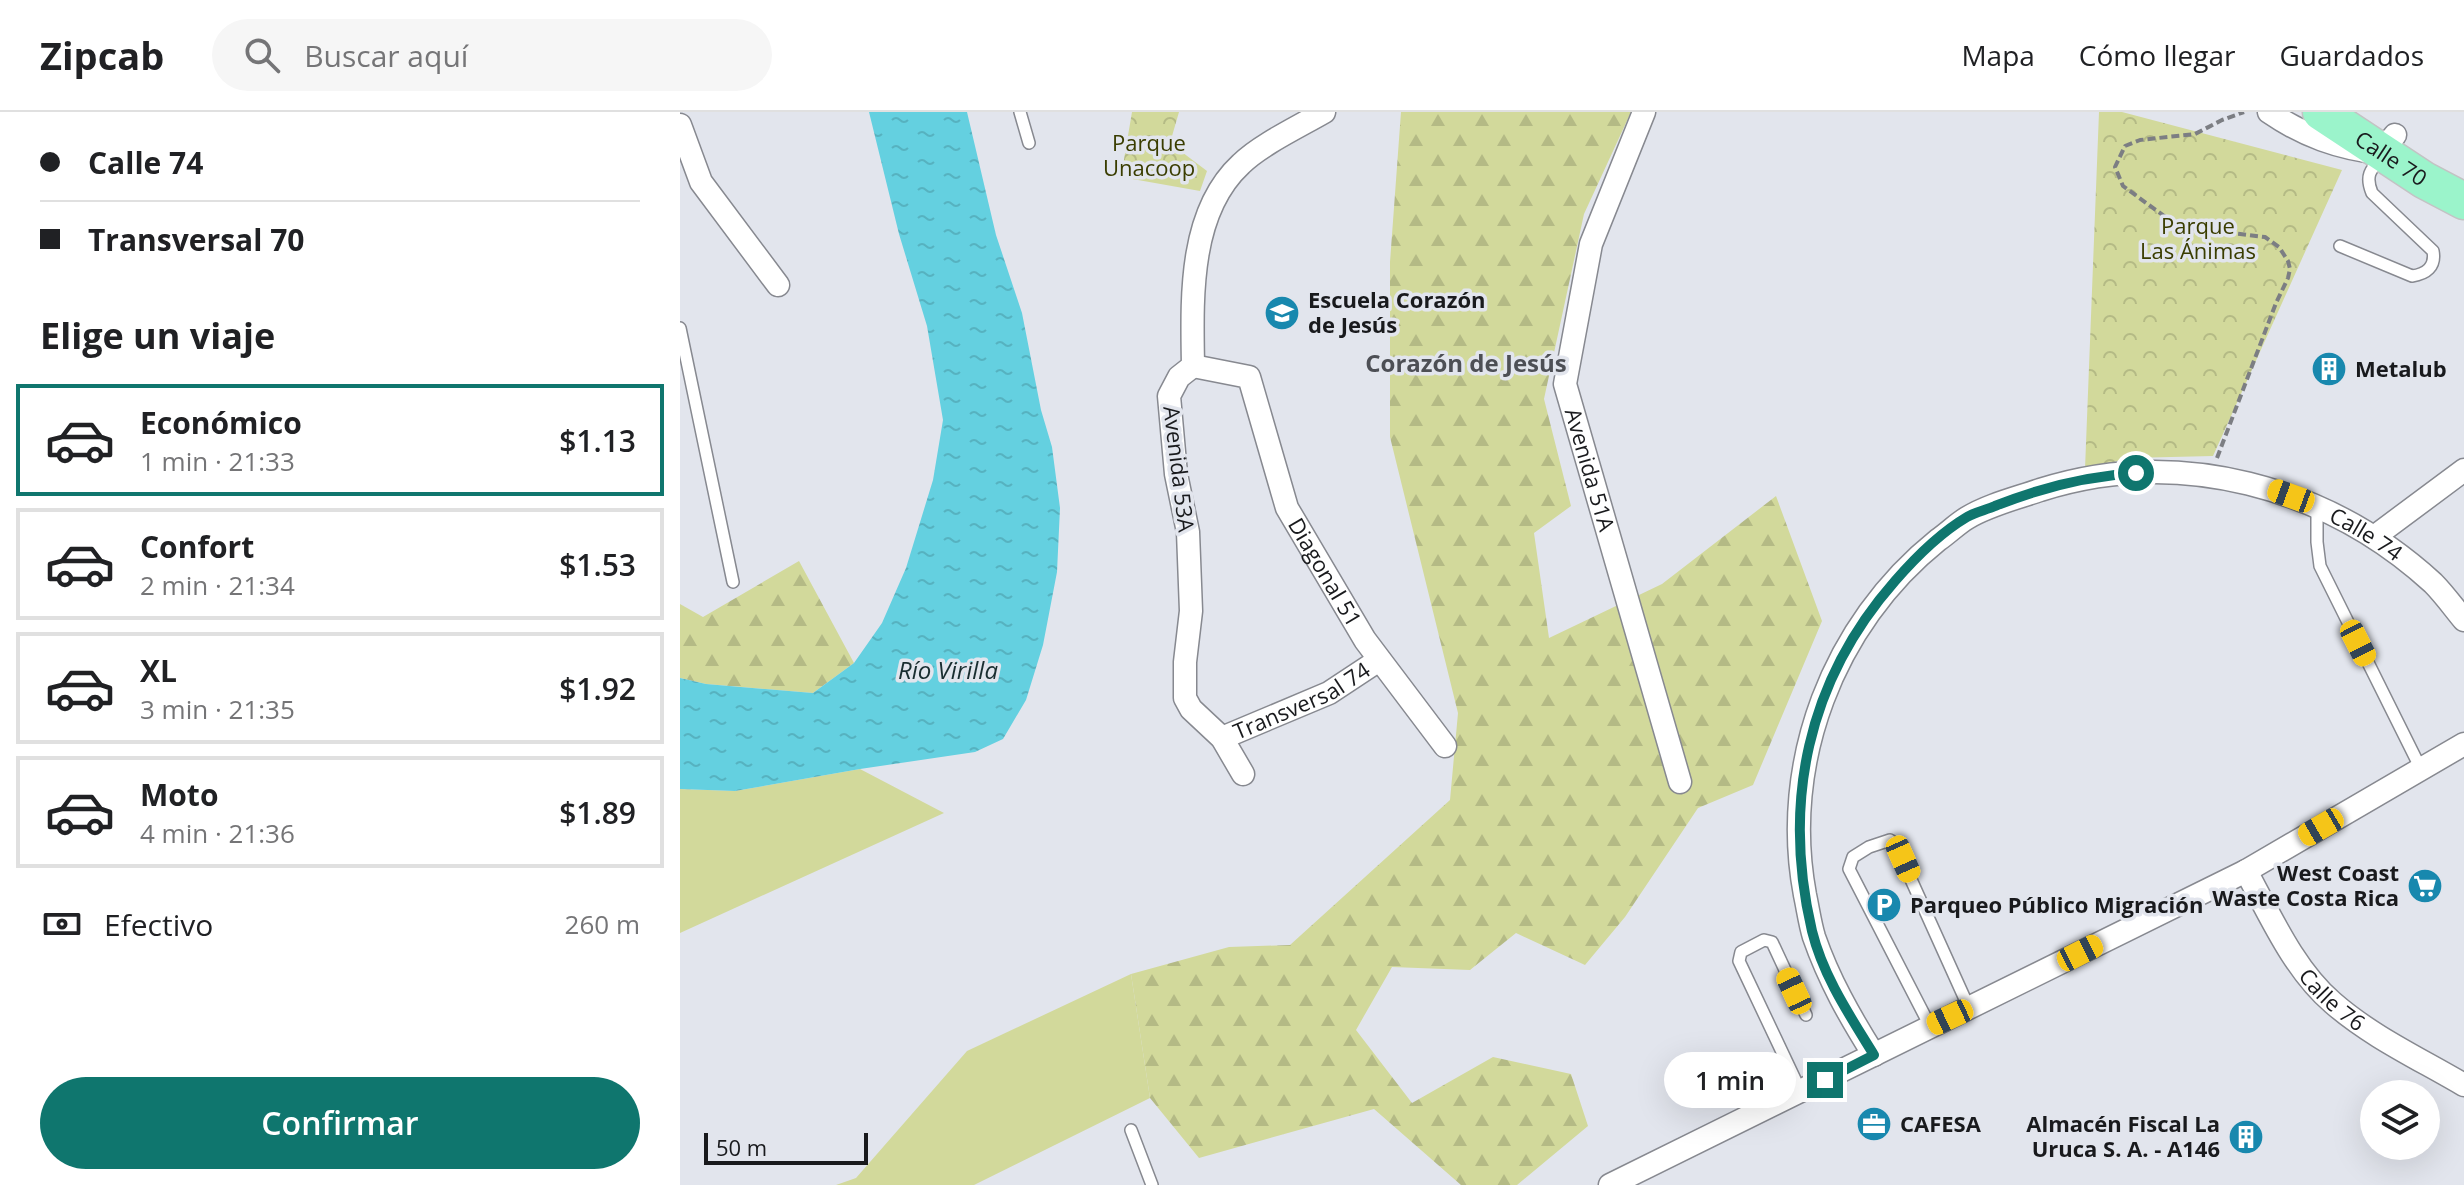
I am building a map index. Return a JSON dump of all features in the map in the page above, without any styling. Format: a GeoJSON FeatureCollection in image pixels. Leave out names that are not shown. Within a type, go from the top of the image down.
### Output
{"type":"FeatureCollection","features":[{"type":"Feature","properties":{"kind":"main road","name":"Calle 70"},"geometry":{"type":"LineString","coordinates":[[2321,112],[2386,148],[2464,201]]}},
{"type":"Feature","properties":{"kind":"main road","name":"Calle 70"},"geometry":{"type":"LineString","coordinates":[[2360,112],[2386,148],[2464,175]]}},
{"type":"Feature","properties":{"kind":"street"},"geometry":{"type":"LineString","coordinates":[[1193,366],[1198,248],[1212,201],[1241,164],[1324,112]]}},
{"type":"Feature","properties":{"kind":"street","name":"Avenida 51A"},"geometry":{"type":"LineString","coordinates":[[1644,112],[1591,244],[1565,384],[1680,782]]}},
{"type":"Feature","properties":{"kind":"street"},"geometry":{"type":"LineString","coordinates":[[2269,112],[2302,133],[2326,143],[2386,148]]}},
{"type":"Feature","properties":{"kind":"street"},"geometry":{"type":"LineString","coordinates":[[680,125],[701,182],[778,285]]}},
{"type":"Feature","properties":{"kind":"street","name":"Diagonal 51"},"geometry":{"type":"LineString","coordinates":[[1193,366],[1249,377],[1287,508],[1365,640],[1445,746]]}},
{"type":"Feature","properties":{"kind":"street","name":"Avenida 53A"},"geometry":{"type":"LineString","coordinates":[[1193,366],[1179,377],[1169,396],[1176,474],[1188,532],[1191,611],[1185,662],[1185,698],[1191,709],[1222,738],[1243,774]]}},
{"type":"Feature","properties":{"kind":"street"},"geometry":{"type":"LineString","coordinates":[[2374,537],[2464,470]]}},
{"type":"Feature","properties":{"kind":"street","name":"Calle 74"},"geometry":{"type":"LineString","coordinates":[[1874,1055],[1838,997],[1813,934],[1800,868],[1799,800],[1806,759],[1811,733],[1835,669],[1869,610],[1914,559],[1967,517],[2062,483],[2111,474],[2160,472],[2210,475],[2265,487],[2317,505],[2374,537],[2434,585],[2464,620]]}},
{"type":"Feature","properties":{"kind":"street","name":"Transversal 74"},"geometry":{"type":"LineString","coordinates":[[1222,738],[1329,693],[1379,660]]}},
{"type":"Feature","properties":{"kind":"street"},"geometry":{"type":"LineString","coordinates":[[1610,1185],[2246,871],[2464,744]]}},
{"type":"Feature","properties":{"kind":"street","name":"Calle 76"},"geometry":{"type":"LineString","coordinates":[[2246,871],[2289,951],[2331,1002],[2372,1032],[2464,1085]]}},
{"type":"Feature","properties":{"kind":"lane"},"geometry":{"type":"LineString","coordinates":[[1020,112],[1029,143]]}},
{"type":"Feature","properties":{"kind":"lane"},"geometry":{"type":"LineString","coordinates":[[2340,246],[2412,276],[2423,275],[2429,270],[2434,258],[2433,251],[2372,193],[2367,181],[2369,172],[2386,148]]}},
{"type":"Feature","properties":{"kind":"lane"},"geometry":{"type":"LineString","coordinates":[[680,328],[733,582]]}},
{"type":"Feature","properties":{"kind":"lane"},"geometry":{"type":"LineString","coordinates":[[2317,505],[2320,566],[2421,769]]}},
{"type":"Feature","properties":{"kind":"lane"},"geometry":{"type":"LineString","coordinates":[[1930,1026],[1849,869],[1853,857],[1869,847],[1890,840],[1895,844],[1969,1008]]}},
{"type":"Feature","properties":{"kind":"lane"},"geometry":{"type":"LineString","coordinates":[[1801,1092],[1739,961],[1741,952],[1764,940],[1772,942],[1806,1015]]}},
{"type":"Feature","properties":{"kind":"lane"},"geometry":{"type":"LineString","coordinates":[[1131,1130],[1152,1185]]}},
{"type":"Feature","properties":{"kind":"path"},"geometry":{"type":"LineString","coordinates":[[2210,475],[2290,269],[2279,247],[2265,237],[2175,224],[2123,186],[2115,167],[2125,146],[2140,140],[2195,134],[2244,112]]}},
{"type":"Feature","properties":{"kind":"green space","name":"Parque Unacoop"},"geometry":{"type":"Polygon","coordinates":[[[1132,112],[1179,112],[1170,143],[1207,171],[1200,191],[1121,177],[1132,112]]]}},
{"type":"Feature","properties":{"kind":"green space"},"geometry":{"type":"Polygon","coordinates":[[[1401,112],[1631,112],[1584,214],[1544,399],[1571,506],[1534,533],[1549,638],[1662,584],[1776,496],[1822,621],[1753,785],[1698,808],[1625,917],[1585,965],[1516,933],[1470,970],[1392,967],[1356,1030],[1412,1103],[1493,1057],[1571,1074],[1588,1126],[1517,1185],[1461,1185],[1374,1109],[1199,1158],[1150,1098],[1131,974],[1229,947],[1290,945],[1450,800],[1458,713],[1390,437],[1390,262],[1401,112]]]}},
{"type":"Feature","properties":{"kind":"green space","name":"Parque Las Ánimas"},"geometry":{"type":"Polygon","coordinates":[[[2099,112],[2122,112],[2342,170],[2213,456],[2130,458],[2085,469],[2099,112]]]}},
{"type":"Feature","properties":{"kind":"green space"},"geometry":{"type":"Polygon","coordinates":[[[799,561],[854,663],[813,693],[706,684],[680,678],[680,604],[703,617],[799,561]]]}},
{"type":"Feature","properties":{"kind":"green space"},"geometry":{"type":"Polygon","coordinates":[[[860,769],[944,813],[680,933],[680,789],[735,791],[860,769]]]}},
{"type":"Feature","properties":{"kind":"green space"},"geometry":{"type":"Polygon","coordinates":[[[1131,974],[1150,1098],[974,1185],[836,1185],[856,1178],[967,1051],[1131,974]]]}},
{"type":"Feature","properties":{"kind":"water","name":"Río Virilla"},"geometry":{"type":"Polygon","coordinates":[[[869,112],[967,112],[996,235],[1022,313],[1041,410],[1052,447],[1060,508],[1057,572],[1043,645],[1026,700],[1003,739],[975,752],[735,791],[680,789],[680,678],[706,684],[813,693],[854,663],[882,623],[906,568],[933,480],[943,420],[927,326],[899,234],[869,112]]]}},
{"type":"Feature","properties":{"kind":"place","name":"Escuela Corazón de Jesús"},"geometry":{"type":"Point","coordinates":[1282,313]}},
{"type":"Feature","properties":{"kind":"place","name":"Metalub"},"geometry":{"type":"Point","coordinates":[2329,369]}},
{"type":"Feature","properties":{"kind":"place","name":"West Coast Waste Costa Rica"},"geometry":{"type":"Point","coordinates":[2425,886]}},
{"type":"Feature","properties":{"kind":"place","name":"Parqueo Público Migración"},"geometry":{"type":"Point","coordinates":[1884,905]}},
{"type":"Feature","properties":{"kind":"place","name":"CAFESA"},"geometry":{"type":"Point","coordinates":[1874,1124]}},
{"type":"Feature","properties":{"kind":"place","name":"Almacén Fiscal La Uruca S. A. - A146"},"geometry":{"type":"Point","coordinates":[2246,1137]}},
{"type":"Feature","properties":{"kind":"district","name":"Corazón de Jesús"},"geometry":{"type":"Point","coordinates":[1466,364]}},
{"type":"Feature","properties":{"kind":"route"},"geometry":{"type":"LineString","coordinates":[[1825,1080],[1874,1055],[1838,997],[1821,955],[1813,934],[1800,868],[1799,800],[1811,733],[1835,669],[1869,610],[1914,559],[1967,517],[2062,483],[2136,473]]}}]}
